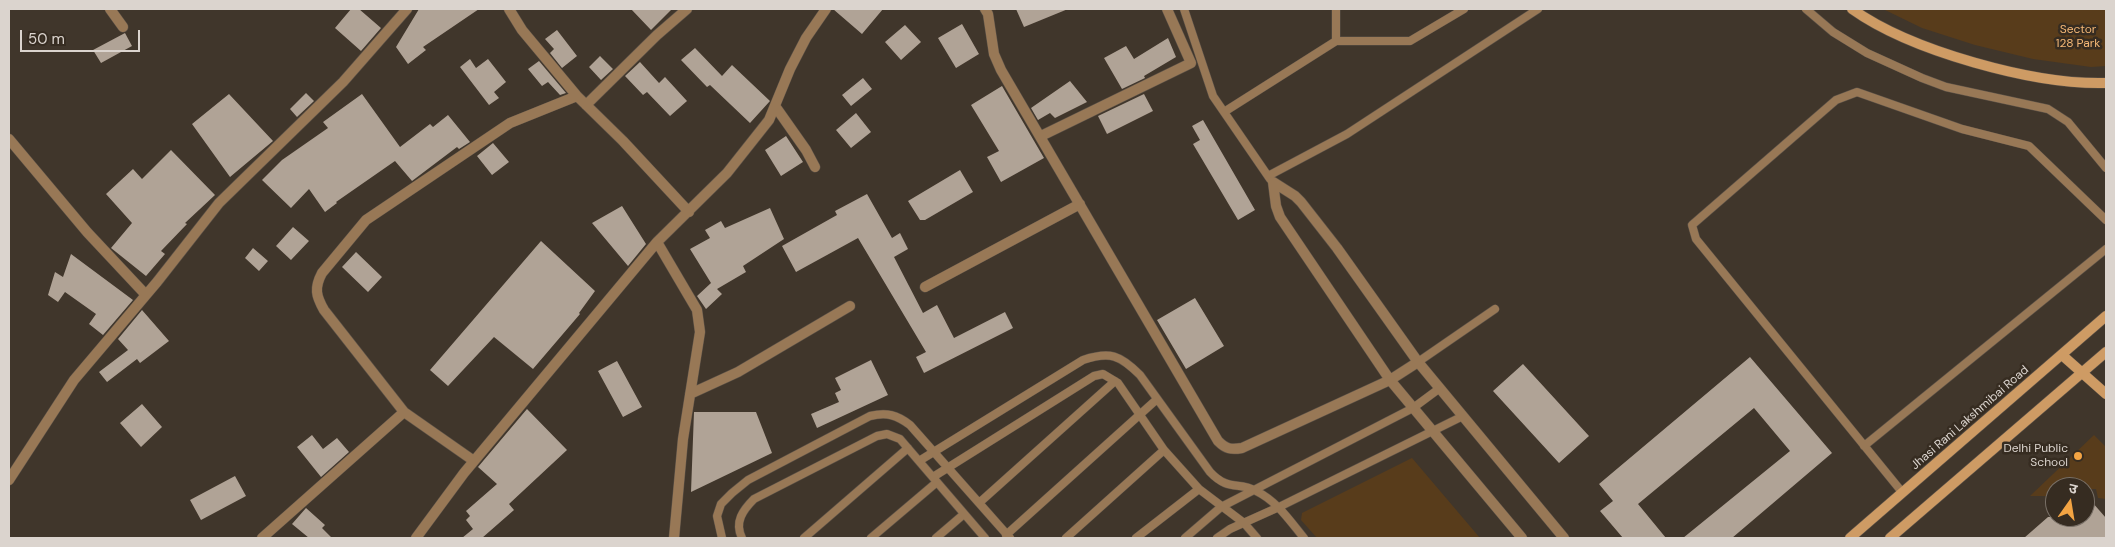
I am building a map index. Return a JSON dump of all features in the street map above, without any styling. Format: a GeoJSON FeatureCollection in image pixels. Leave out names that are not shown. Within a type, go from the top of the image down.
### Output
{"type":"FeatureCollection","features":[{"type":"Feature","properties":{"kind":"main road"},"geometry":{"type":"LineString","coordinates":[[1852,9],[1915,44],[1970,61],[2030,75],[2090,83],[2106,83]]}},
{"type":"Feature","properties":{"kind":"main road","name":"Jhasi Rani Lakshmibai Road"},"geometry":{"type":"LineString","coordinates":[[1850,538],[2106,316]]}},
{"type":"Feature","properties":{"kind":"main road"},"geometry":{"type":"LineString","coordinates":[[1890,538],[2106,352]]}},
{"type":"Feature","properties":{"kind":"main road"},"geometry":{"type":"LineString","coordinates":[[2062,355],[2106,394]]}},
{"type":"Feature","properties":{"kind":"street"},"geometry":{"type":"LineString","coordinates":[[110,9],[123,27]]}},
{"type":"Feature","properties":{"kind":"street"},"geometry":{"type":"LineString","coordinates":[[9,480],[74,380],[146,295],[219,203],[343,82],[407,9]]}},
{"type":"Feature","properties":{"kind":"street"},"geometry":{"type":"LineString","coordinates":[[509,9],[522,30],[577,96],[623,140],[688,212]]}},
{"type":"Feature","properties":{"kind":"street"},"geometry":{"type":"LineString","coordinates":[[586,106],[656,35],[686,9]]}},
{"type":"Feature","properties":{"kind":"street"},"geometry":{"type":"LineString","coordinates":[[416,538],[474,461],[657,242],[727,173],[769,120],[790,68],[806,38],[826,9]]}},
{"type":"Feature","properties":{"kind":"street"},"geometry":{"type":"LineString","coordinates":[[985,9],[988,14],[994,54],[1001,70],[1218,441],[1224,447],[1232,450],[1242,448],[1390,380],[1418,362]]}},
{"type":"Feature","properties":{"kind":"street"},"geometry":{"type":"LineString","coordinates":[[1041,136],[1191,63],[1167,9]]}},
{"type":"Feature","properties":{"kind":"street"},"geometry":{"type":"LineString","coordinates":[[474,461],[404,412],[324,310],[316,291],[317,282],[322,273],[366,220],[510,123],[577,96]]}},
{"type":"Feature","properties":{"kind":"street"},"geometry":{"type":"LineString","coordinates":[[775,106],[816,167]]}},
{"type":"Feature","properties":{"kind":"street"},"geometry":{"type":"LineString","coordinates":[[9,139],[87,232],[146,295]]}},
{"type":"Feature","properties":{"kind":"street"},"geometry":{"type":"LineString","coordinates":[[1270,179],[1301,202],[1332,241],[1418,362],[1564,538]]}},
{"type":"Feature","properties":{"kind":"street"},"geometry":{"type":"LineString","coordinates":[[1270,179],[1280,217],[1390,380],[1522,538]]}},
{"type":"Feature","properties":{"kind":"street"},"geometry":{"type":"LineString","coordinates":[[925,286],[1080,204]]}},
{"type":"Feature","properties":{"kind":"street"},"geometry":{"type":"LineString","coordinates":[[657,242],[697,310],[700,332],[683,439],[674,538]]}},
{"type":"Feature","properties":{"kind":"street"},"geometry":{"type":"LineString","coordinates":[[690,394],[738,372],[850,306]]}},
{"type":"Feature","properties":{"kind":"street"},"geometry":{"type":"LineString","coordinates":[[262,538],[404,412]]}},
{"type":"Feature","properties":{"kind":"lane"},"geometry":{"type":"LineString","coordinates":[[1184,9],[1213,96],[1270,179],[1347,134],[1538,9]]}},
{"type":"Feature","properties":{"kind":"lane"},"geometry":{"type":"LineString","coordinates":[[1336,9],[1336,41]]}},
{"type":"Feature","properties":{"kind":"lane"},"geometry":{"type":"LineString","coordinates":[[1224,112],[1336,41],[1410,42],[1464,9]]}},
{"type":"Feature","properties":{"kind":"lane"},"geometry":{"type":"LineString","coordinates":[[1806,9],[1833,32],[1866,53],[1922,78],[1946,86],[2048,109],[2068,122],[2106,168]]}},
{"type":"Feature","properties":{"kind":"lane"},"geometry":{"type":"LineString","coordinates":[[1902,492],[1696,239],[1692,225],[1836,100],[1858,92],[1962,129],[2029,146],[2106,220]]}},
{"type":"Feature","properties":{"kind":"lane"},"geometry":{"type":"LineString","coordinates":[[1864,446],[2106,249]]}},
{"type":"Feature","properties":{"kind":"lane"},"geometry":{"type":"LineString","coordinates":[[1418,362],[1495,309]]}},
{"type":"Feature","properties":{"kind":"lane"},"geometry":{"type":"LineString","coordinates":[[919,462],[1083,360],[1100,354],[1116,356],[1128,363],[1140,375],[1156,400],[1218,481],[1229,486],[1256,490],[1278,507],[1304,538]]}},
{"type":"Feature","properties":{"kind":"lane"},"geometry":{"type":"LineString","coordinates":[[871,538],[948,468],[1094,376],[1103,374],[1115,381],[1164,450],[1199,489],[1244,523],[1257,538]]}},
{"type":"Feature","properties":{"kind":"lane"},"geometry":{"type":"LineString","coordinates":[[979,503],[1115,381]]}},
{"type":"Feature","properties":{"kind":"lane"},"geometry":{"type":"LineString","coordinates":[[1185,538],[1221,507],[1413,408],[1440,388]]}},
{"type":"Feature","properties":{"kind":"lane"},"geometry":{"type":"LineString","coordinates":[[722,538],[717,516],[721,504],[748,480],[870,416],[882,413],[898,416],[910,425],[1008,536],[1156,400]]}},
{"type":"Feature","properties":{"kind":"lane"},"geometry":{"type":"LineString","coordinates":[[1217,538],[1230,529],[1463,416]]}},
{"type":"Feature","properties":{"kind":"lane"},"geometry":{"type":"LineString","coordinates":[[742,538],[738,522],[743,510],[754,499],[877,436],[887,434],[900,439],[985,538]]}},
{"type":"Feature","properties":{"kind":"lane"},"geometry":{"type":"LineString","coordinates":[[804,538],[908,448]]}},
{"type":"Feature","properties":{"kind":"lane"},"geometry":{"type":"LineString","coordinates":[[1066,538],[1164,450]]}},
{"type":"Feature","properties":{"kind":"lane"},"geometry":{"type":"LineString","coordinates":[[1136,538],[1199,489]]}},
{"type":"Feature","properties":{"kind":"lane"},"geometry":{"type":"LineString","coordinates":[[936,538],[964,514]]}},
{"type":"Feature","properties":{"kind":"green space","name":"Sector 128 Park"},"geometry":{"type":"Polygon","coordinates":[[[1883,9],[2106,9],[2106,66],[2091,67],[2033,59],[1975,45],[1922,28],[1883,9]]]}},
{"type":"Feature","properties":{"kind":"green space"},"geometry":{"type":"Polygon","coordinates":[[[2094,435],[2106,447],[2106,499],[2098,498],[2095,489],[2095,477],[2050,477],[2094,435]]]}},
{"type":"Feature","properties":{"kind":"green space"},"geometry":{"type":"Polygon","coordinates":[[[1412,458],[1480,538],[1317,538],[1301,520],[1302,513],[1412,458]]]}},
{"type":"Feature","properties":{"kind":"green space"},"geometry":{"type":"Polygon","coordinates":[[[2045,482],[2045,496],[2030,496],[2045,482]]]}},
{"type":"Feature","properties":{"kind":"building"},"geometry":{"type":"Polygon","coordinates":[[[351,9],[359,9],[381,28],[361,51],[335,28],[351,9]]]}},
{"type":"Feature","properties":{"kind":"building"},"geometry":{"type":"Polygon","coordinates":[[[419,9],[479,9],[423,47],[426,50],[408,64],[396,47],[419,9]]]}},
{"type":"Feature","properties":{"kind":"building"},"geometry":{"type":"Polygon","coordinates":[[[631,9],[672,9],[651,30],[631,9]]]}},
{"type":"Feature","properties":{"kind":"building"},"geometry":{"type":"Polygon","coordinates":[[[833,9],[883,9],[862,34],[833,9]]]}},
{"type":"Feature","properties":{"kind":"building"},"geometry":{"type":"Polygon","coordinates":[[[1016,9],[1068,9],[1024,27],[1016,9]]]}},
{"type":"Feature","properties":{"kind":"building"},"geometry":{"type":"Polygon","coordinates":[[[962,24],[979,54],[956,68],[938,38],[962,24]]]}},
{"type":"Feature","properties":{"kind":"building"},"geometry":{"type":"Polygon","coordinates":[[[905,25],[921,42],[901,60],[885,42],[905,25]]]}},
{"type":"Feature","properties":{"kind":"building"},"geometry":{"type":"Polygon","coordinates":[[[557,30],[577,56],[562,68],[550,53],[554,49],[545,39],[557,30]]]}},
{"type":"Feature","properties":{"kind":"building"},"geometry":{"type":"Polygon","coordinates":[[[125,33],[132,46],[101,63],[93,50],[125,33]]]}},
{"type":"Feature","properties":{"kind":"building"},"geometry":{"type":"Polygon","coordinates":[[[1168,38],[1176,57],[1144,76],[1145,78],[1122,89],[1104,58],[1126,46],[1134,59],[1168,38]]]}},
{"type":"Feature","properties":{"kind":"building"},"geometry":{"type":"Polygon","coordinates":[[[695,48],[722,76],[732,65],[770,101],[750,123],[710,85],[707,87],[681,60],[695,48]]]}},
{"type":"Feature","properties":{"kind":"building"},"geometry":{"type":"Polygon","coordinates":[[[600,56],[613,69],[601,80],[589,67],[600,56]]]}},
{"type":"Feature","properties":{"kind":"building"},"geometry":{"type":"Polygon","coordinates":[[[470,59],[476,68],[488,59],[506,82],[494,92],[499,98],[489,105],[460,67],[470,59]]]}},
{"type":"Feature","properties":{"kind":"building"},"geometry":{"type":"Polygon","coordinates":[[[539,61],[566,93],[560,95],[548,82],[542,86],[528,69],[539,61]]]}},
{"type":"Feature","properties":{"kind":"building"},"geometry":{"type":"Polygon","coordinates":[[[640,62],[659,83],[665,77],[687,101],[670,116],[647,92],[643,95],[625,76],[640,62]]]}},
{"type":"Feature","properties":{"kind":"building"},"geometry":{"type":"Polygon","coordinates":[[[863,78],[872,89],[851,106],[842,95],[863,78]]]}},
{"type":"Feature","properties":{"kind":"building"},"geometry":{"type":"Polygon","coordinates":[[[1070,81],[1087,102],[1055,118],[1050,113],[1038,120],[1031,108],[1070,81]]]}},
{"type":"Feature","properties":{"kind":"building"},"geometry":{"type":"Polygon","coordinates":[[[1002,86],[1044,158],[1001,182],[987,157],[999,151],[971,105],[1002,86]]]}},
{"type":"Feature","properties":{"kind":"building"},"geometry":{"type":"Polygon","coordinates":[[[306,93],[314,101],[297,117],[290,109],[306,93]]]}},
{"type":"Feature","properties":{"kind":"building"},"geometry":{"type":"Polygon","coordinates":[[[229,94],[273,141],[230,177],[192,124],[229,94]]]}},
{"type":"Feature","properties":{"kind":"building"},"geometry":{"type":"Polygon","coordinates":[[[362,94],[400,147],[430,124],[433,127],[448,115],[470,142],[459,149],[457,147],[412,181],[395,161],[336,202],[325,212],[309,189],[291,208],[262,180],[282,160],[328,128],[323,122],[362,94]]]}},
{"type":"Feature","properties":{"kind":"building"},"geometry":{"type":"Polygon","coordinates":[[[1144,94],[1153,111],[1107,134],[1098,116],[1144,94]]]}},
{"type":"Feature","properties":{"kind":"building"},"geometry":{"type":"Polygon","coordinates":[[[856,113],[871,132],[851,148],[836,130],[856,113]]]}},
{"type":"Feature","properties":{"kind":"building"},"geometry":{"type":"Polygon","coordinates":[[[1203,120],[1255,210],[1238,220],[1193,144],[1200,140],[1192,126],[1203,120]]]}},
{"type":"Feature","properties":{"kind":"building"},"geometry":{"type":"Polygon","coordinates":[[[786,136],[803,162],[781,176],[765,150],[786,136]]]}},
{"type":"Feature","properties":{"kind":"building"},"geometry":{"type":"Polygon","coordinates":[[[493,143],[509,162],[492,175],[477,156],[493,143]]]}},
{"type":"Feature","properties":{"kind":"building"},"geometry":{"type":"Polygon","coordinates":[[[171,150],[215,195],[185,223],[187,224],[161,251],[165,254],[146,276],[111,248],[132,223],[106,194],[133,169],[142,179],[171,150]]]}},
{"type":"Feature","properties":{"kind":"building"},"geometry":{"type":"Polygon","coordinates":[[[960,170],[973,192],[925,220],[920,220],[908,201],[960,170]]]}},
{"type":"Feature","properties":{"kind":"building"},"geometry":{"type":"Polygon","coordinates":[[[867,194],[892,238],[900,233],[908,249],[894,257],[923,313],[937,305],[954,338],[1005,312],[1013,328],[924,373],[916,357],[926,352],[858,238],[796,272],[782,246],[837,215],[835,211],[867,194]]]}},
{"type":"Feature","properties":{"kind":"building"},"geometry":{"type":"Polygon","coordinates":[[[622,206],[646,244],[628,266],[592,223],[622,206]]]}},
{"type":"Feature","properties":{"kind":"building"},"geometry":{"type":"Polygon","coordinates":[[[770,208],[784,239],[743,266],[746,272],[717,289],[722,294],[706,309],[697,296],[711,283],[690,249],[710,238],[705,230],[721,221],[725,228],[770,208]]]}},
{"type":"Feature","properties":{"kind":"building"},"geometry":{"type":"Polygon","coordinates":[[[293,227],[309,241],[291,260],[276,246],[293,227]]]}},
{"type":"Feature","properties":{"kind":"building"},"geometry":{"type":"Polygon","coordinates":[[[541,241],[595,291],[580,314],[533,369],[494,337],[448,386],[430,370],[541,241]]]}},
{"type":"Feature","properties":{"kind":"building"},"geometry":{"type":"Polygon","coordinates":[[[253,248],[268,261],[259,271],[245,258],[253,248]]]}},
{"type":"Feature","properties":{"kind":"building"},"geometry":{"type":"Polygon","coordinates":[[[356,252],[382,277],[368,292],[342,267],[356,252]]]}},
{"type":"Feature","properties":{"kind":"building"},"geometry":{"type":"Polygon","coordinates":[[[71,254],[133,300],[103,335],[89,324],[96,314],[65,292],[58,302],[48,295],[55,272],[63,277],[71,254]]]}},
{"type":"Feature","properties":{"kind":"building"},"geometry":{"type":"Polygon","coordinates":[[[1195,298],[1224,346],[1186,369],[1157,320],[1195,298]]]}},
{"type":"Feature","properties":{"kind":"building"},"geometry":{"type":"Polygon","coordinates":[[[142,310],[169,341],[140,363],[137,359],[107,382],[99,372],[128,350],[118,339],[142,310]]]}},
{"type":"Feature","properties":{"kind":"building"},"geometry":{"type":"Polygon","coordinates":[[[1750,357],[1832,453],[1732,538],[1683,538],[1790,451],[1754,408],[1638,504],[1666,538],[1623,538],[1600,511],[1613,501],[1599,484],[1750,357]]]}},
{"type":"Feature","properties":{"kind":"building"},"geometry":{"type":"Polygon","coordinates":[[[871,360],[888,395],[817,428],[811,414],[839,402],[835,393],[841,390],[835,378],[871,360]]]}},
{"type":"Feature","properties":{"kind":"building"},"geometry":{"type":"Polygon","coordinates":[[[617,361],[642,407],[623,417],[598,371],[617,361]]]}},
{"type":"Feature","properties":{"kind":"building"},"geometry":{"type":"Polygon","coordinates":[[[1523,364],[1589,436],[1559,463],[1493,391],[1523,364]]]}},
{"type":"Feature","properties":{"kind":"building"},"geometry":{"type":"Polygon","coordinates":[[[142,404],[162,427],[141,447],[120,423],[142,404]]]}},
{"type":"Feature","properties":{"kind":"building"},"geometry":{"type":"Polygon","coordinates":[[[527,409],[567,450],[509,504],[514,510],[482,538],[462,538],[473,529],[466,520],[470,516],[466,511],[497,484],[478,467],[527,409]]]}},
{"type":"Feature","properties":{"kind":"building"},"geometry":{"type":"Polygon","coordinates":[[[694,412],[756,412],[772,453],[691,492],[694,412]]]}},
{"type":"Feature","properties":{"kind":"building"},"geometry":{"type":"Polygon","coordinates":[[[312,435],[323,449],[337,438],[349,452],[321,477],[297,447],[312,435]]]}},
{"type":"Feature","properties":{"kind":"building"},"geometry":{"type":"Polygon","coordinates":[[[235,476],[246,496],[201,520],[190,500],[235,476]]]}},
{"type":"Feature","properties":{"kind":"building"},"geometry":{"type":"Polygon","coordinates":[[[2095,505],[2106,518],[2106,538],[2024,538],[2045,520],[2045,527],[2095,527],[2095,505]]]}},
{"type":"Feature","properties":{"kind":"building"},"geometry":{"type":"Polygon","coordinates":[[[306,508],[325,525],[322,528],[332,538],[309,538],[292,524],[306,508]]]}},
{"type":"Feature","properties":{"kind":"place","name":"Delhi Public School"},"geometry":{"type":"Point","coordinates":[2078,456]}}]}
